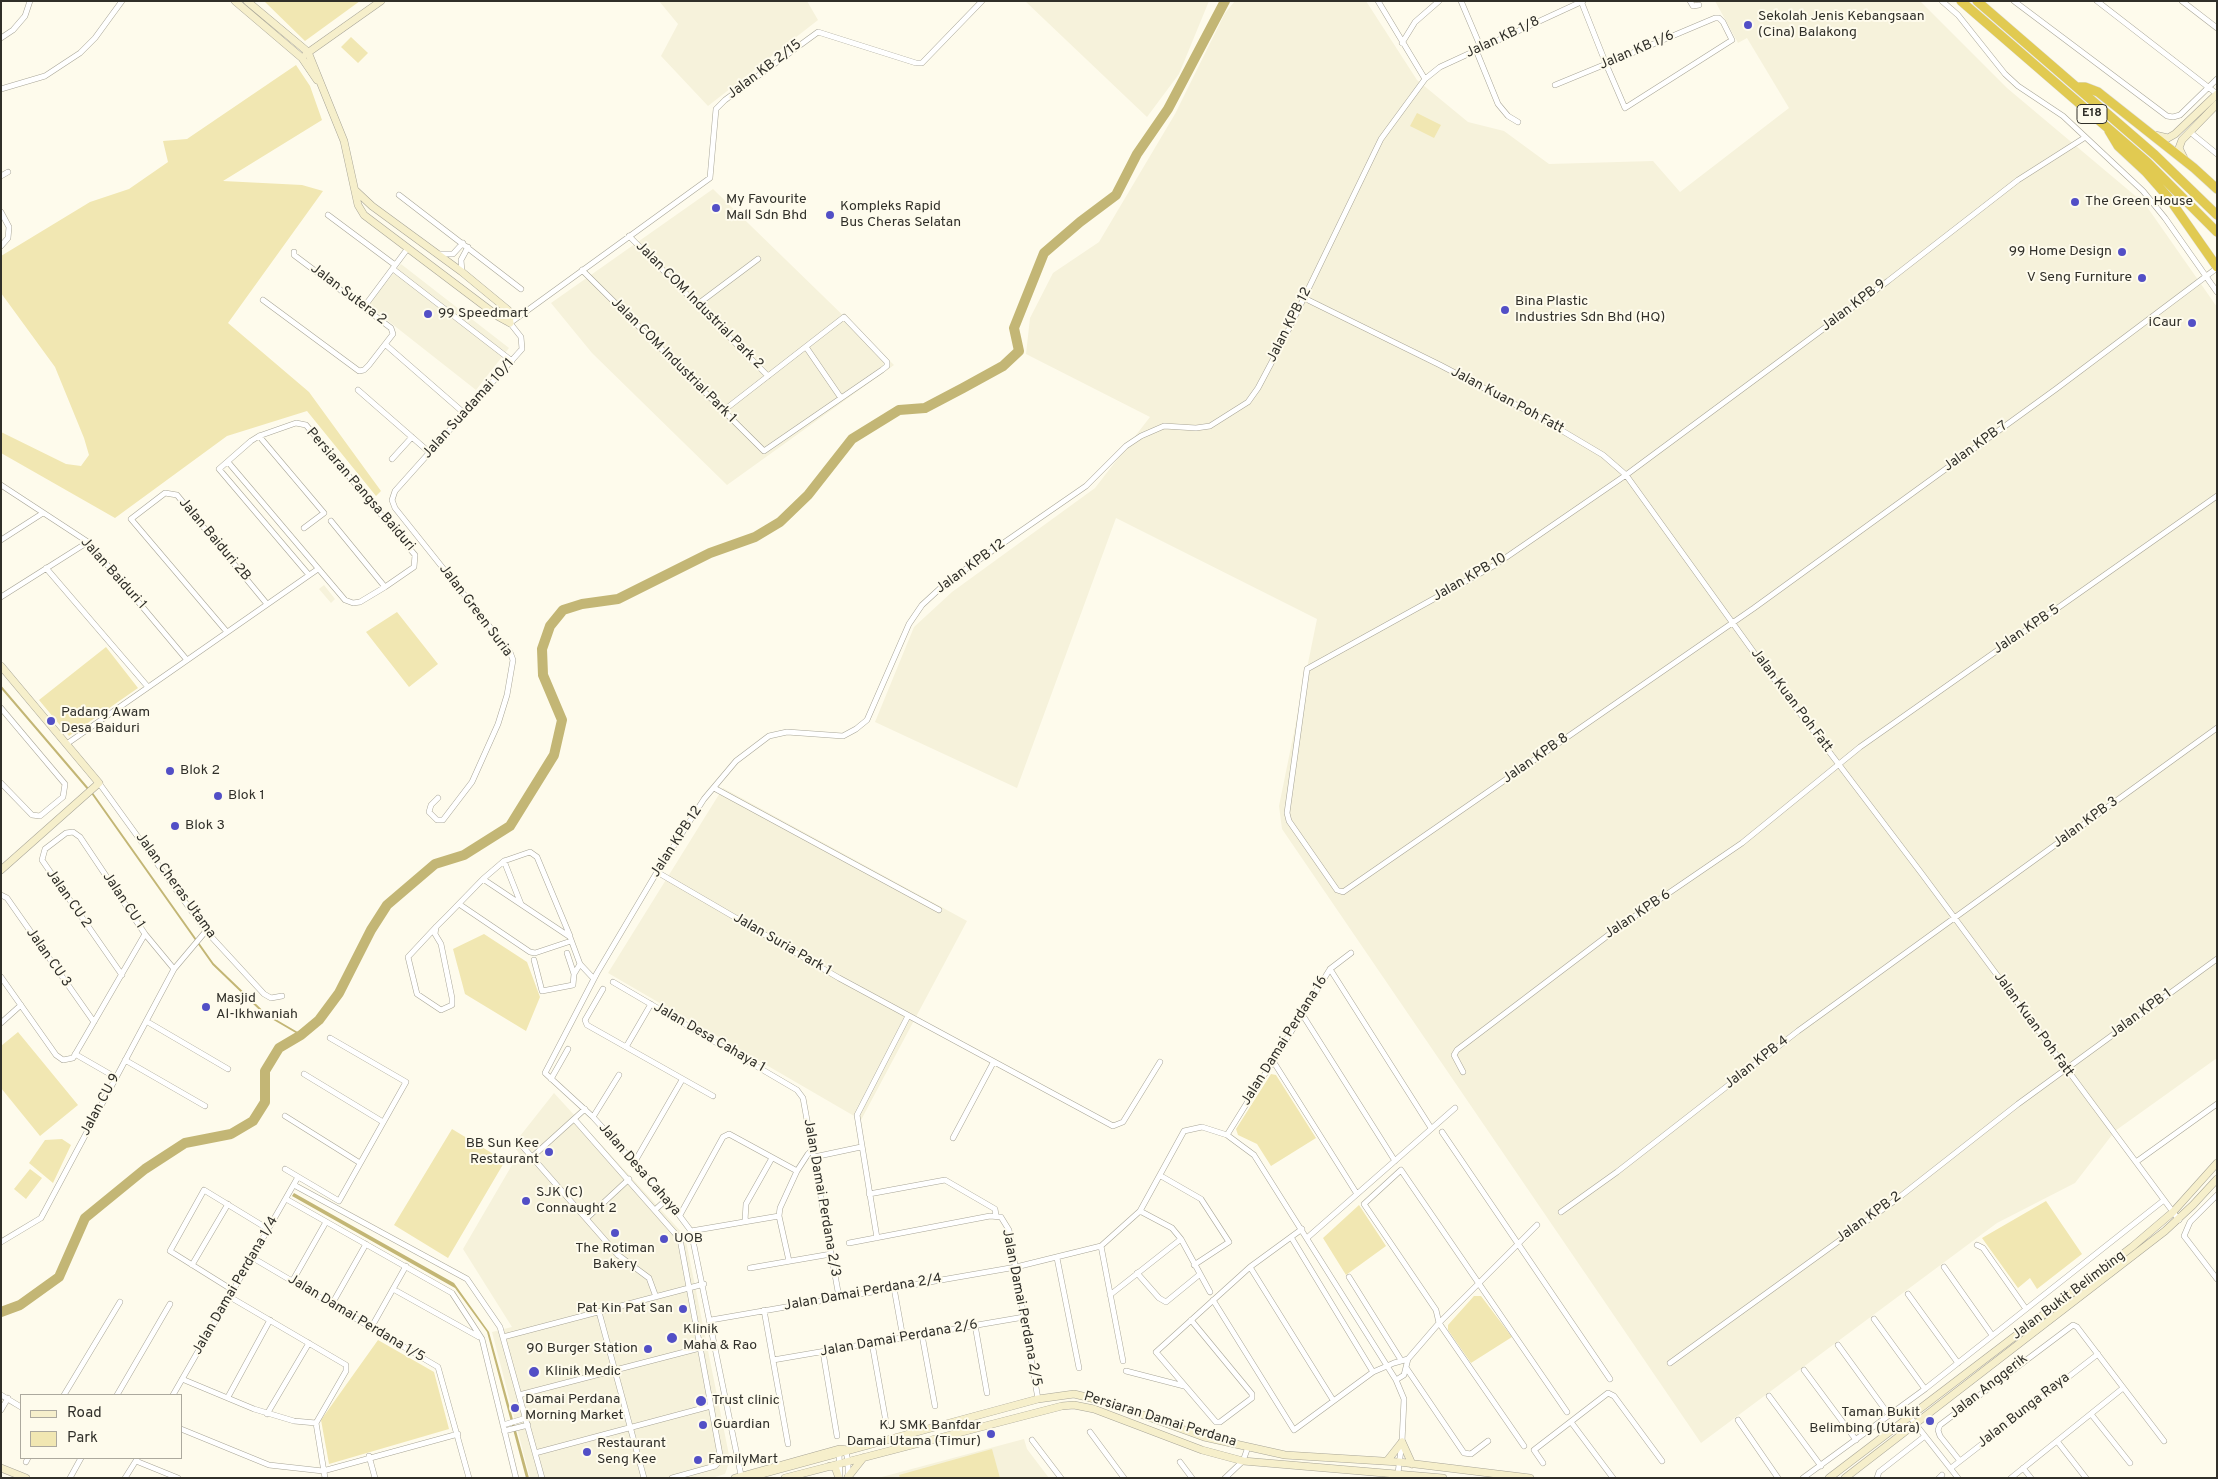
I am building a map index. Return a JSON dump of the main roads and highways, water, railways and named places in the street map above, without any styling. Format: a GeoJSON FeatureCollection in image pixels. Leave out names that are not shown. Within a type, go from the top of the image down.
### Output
{"type":"FeatureCollection","features":[{"type":"Feature","properties":{"kind":"highway","name":"E18"},"geometry":{"type":"LineString","coordinates":[[1961,1],[2178,191],[2217,232]]}},
{"type":"Feature","properties":{"kind":"highway","name":"E18"},"geometry":{"type":"LineString","coordinates":[[1977,1],[2161,160],[2217,215]]}},
{"type":"Feature","properties":{"kind":"highway"},"geometry":{"type":"LineString","coordinates":[[2077,87],[2085,87],[2098,92],[2194,168],[2217,189]]}},
{"type":"Feature","properties":{"kind":"highway"},"geometry":{"type":"LineString","coordinates":[[2108,128],[2118,146],[2146,172],[2168,197],[2217,268]]}},
{"type":"Feature","properties":{"kind":"main road"},"geometry":{"type":"LineString","coordinates":[[235,1],[302,58],[320,85]]}},
{"type":"Feature","properties":{"kind":"main road"},"geometry":{"type":"LineString","coordinates":[[247,1],[308,52],[344,141],[356,191]]}},
{"type":"Feature","properties":{"kind":"main road"},"geometry":{"type":"LineString","coordinates":[[302,58],[381,1]]}},
{"type":"Feature","properties":{"kind":"main road"},"geometry":{"type":"LineString","coordinates":[[2146,131],[2159,137],[2168,138],[2175,134],[2217,94]]}},
{"type":"Feature","properties":{"kind":"main road"},"geometry":{"type":"LineString","coordinates":[[2194,168],[2181,155],[2179,148],[2182,140],[2217,104]]}},
{"type":"Feature","properties":{"kind":"main road","name":"Jalan Suadamai 10/1"},"geometry":{"type":"LineString","coordinates":[[356,191],[372,206],[462,272],[508,310],[510,323],[498,317],[364,215],[358,205],[356,191]]}},
{"type":"Feature","properties":{"kind":"main road"},"geometry":{"type":"LineString","coordinates":[[1,666],[68,743],[99,783],[3,865]]}},
{"type":"Feature","properties":{"kind":"main road","name":"Jalan Bukit Belimbing"},"geometry":{"type":"LineString","coordinates":[[1829,1478],[2132,1247],[2173,1212],[2217,1163]]}},
{"type":"Feature","properties":{"kind":"main road","name":"Jalan Bukit Belimbing"},"geometry":{"type":"LineString","coordinates":[[1845,1478],[2179,1220],[2217,1179]]}},
{"type":"Feature","properties":{"kind":"main road","name":"Persiaran Damai Perdana"},"geometry":{"type":"LineString","coordinates":[[741,1477],[855,1450],[1038,1399],[1074,1394],[1107,1402],[1204,1436],[1285,1455],[1399,1462],[1530,1478]]}},
{"type":"Feature","properties":{"kind":"main road"},"geometry":{"type":"LineString","coordinates":[[1100,1412],[1108,1411],[1107,1402]]}},
{"type":"Feature","properties":{"kind":"main road","name":"Persiaran Damai Perdana"},"geometry":{"type":"LineString","coordinates":[[784,1478],[1062,1406],[1079,1405],[1202,1450],[1243,1461],[1443,1478]]}},
{"type":"Feature","properties":{"kind":"main road"},"geometry":{"type":"LineString","coordinates":[[1386,1461],[1402,1442],[1412,1464]]}},
{"type":"Feature","properties":{"kind":"main road","name":"Persiaran Damai Perdana"},"geometry":{"type":"LineString","coordinates":[[741,1477],[839,1449],[855,1450]]}},
{"type":"Feature","properties":{"kind":"main road"},"geometry":{"type":"LineString","coordinates":[[848,1477],[863,1457]]}},
{"type":"Feature","properties":{"kind":"main road"},"geometry":{"type":"LineString","coordinates":[[830,1466],[838,1470],[840,1478]]}},
{"type":"Feature","properties":{"kind":"main road"},"geometry":{"type":"LineString","coordinates":[[1,1468],[26,1478]]}},
{"type":"Feature","properties":{"kind":"waterway"},"geometry":{"type":"LineString","coordinates":[[1,1312],[20,1305],[59,1277],[85,1218],[145,1169],[185,1143],[231,1134],[253,1121],[265,1102],[265,1071],[279,1048],[301,1035],[319,1020],[339,993],[371,930],[387,905],[435,864],[464,855],[510,826],[554,755],[562,720],[543,675],[542,649],[550,626],[563,610],[582,604],[618,599],[710,553],[755,537],[780,522],[808,495],[852,439],[899,410],[925,408],[963,388],[1003,366],[1019,351],[1014,328],[1044,253],[1080,222],[1116,195],[1137,154],[1168,109],[1225,1]]}},
{"type":"Feature","properties":{"kind":"waterway"},"geometry":{"type":"LineString","coordinates":[[1,687],[89,790]]}},
{"type":"Feature","properties":{"kind":"waterway"},"geometry":{"type":"LineString","coordinates":[[92,793],[213,964],[265,1014],[301,1035]]}},
{"type":"Feature","properties":{"kind":"place","name":"Sekolah Jenis Kebangsaan (Cina) Balakong"},"geometry":{"type":"Point","coordinates":[1748,25]}},
{"type":"Feature","properties":{"kind":"place","name":"The Green House"},"geometry":{"type":"Point","coordinates":[2075,202]}},
{"type":"Feature","properties":{"kind":"place","name":"My Favourite Mall Sdn Bhd"},"geometry":{"type":"Point","coordinates":[716,208]}},
{"type":"Feature","properties":{"kind":"place","name":"Kompleks Rapid Bus Cheras Selatan"},"geometry":{"type":"Point","coordinates":[830,215]}},
{"type":"Feature","properties":{"kind":"place","name":"99 Home Design"},"geometry":{"type":"Point","coordinates":[2122,252]}},
{"type":"Feature","properties":{"kind":"place","name":"V Seng Furniture"},"geometry":{"type":"Point","coordinates":[2142,278]}},
{"type":"Feature","properties":{"kind":"place","name":"Bina Plastic Industries Sdn Bhd (HQ)"},"geometry":{"type":"Point","coordinates":[1505,310]}},
{"type":"Feature","properties":{"kind":"place","name":"99 Speedmart"},"geometry":{"type":"Point","coordinates":[428,314]}},
{"type":"Feature","properties":{"kind":"place","name":"iCaur"},"geometry":{"type":"Point","coordinates":[2192,323]}},
{"type":"Feature","properties":{"kind":"place","name":"Padang Awam Desa Baiduri"},"geometry":{"type":"Point","coordinates":[51,721]}},
{"type":"Feature","properties":{"kind":"place","name":"Blok 2"},"geometry":{"type":"Point","coordinates":[170,771]}},
{"type":"Feature","properties":{"kind":"place","name":"Blok 1"},"geometry":{"type":"Point","coordinates":[218,796]}},
{"type":"Feature","properties":{"kind":"place","name":"Blok 3"},"geometry":{"type":"Point","coordinates":[175,826]}},
{"type":"Feature","properties":{"kind":"place","name":"Masjid Al-Ikhwaniah"},"geometry":{"type":"Point","coordinates":[206,1007]}},
{"type":"Feature","properties":{"kind":"place","name":"BB Sun Kee Restaurant"},"geometry":{"type":"Point","coordinates":[549,1152]}},
{"type":"Feature","properties":{"kind":"place","name":"SJK (C) Connaught 2"},"geometry":{"type":"Point","coordinates":[526,1201]}},
{"type":"Feature","properties":{"kind":"place","name":"The Rotiman Bakery"},"geometry":{"type":"Point","coordinates":[615,1233]}},
{"type":"Feature","properties":{"kind":"place","name":"UOB"},"geometry":{"type":"Point","coordinates":[664,1239]}},
{"type":"Feature","properties":{"kind":"place","name":"Pat Kin Pat San"},"geometry":{"type":"Point","coordinates":[683,1309]}},
{"type":"Feature","properties":{"kind":"place","name":"Klinik Maha & Rao"},"geometry":{"type":"Point","coordinates":[672,1338]}},
{"type":"Feature","properties":{"kind":"place","name":"90 Burger Station"},"geometry":{"type":"Point","coordinates":[648,1349]}},
{"type":"Feature","properties":{"kind":"place","name":"Klinik Medic"},"geometry":{"type":"Point","coordinates":[534,1372]}},
{"type":"Feature","properties":{"kind":"place","name":"Trust clinic"},"geometry":{"type":"Point","coordinates":[701,1401]}},
{"type":"Feature","properties":{"kind":"place","name":"Damai Perdana Morning Market"},"geometry":{"type":"Point","coordinates":[515,1408]}},
{"type":"Feature","properties":{"kind":"place","name":"Taman Bukit Belimbing (Utara)"},"geometry":{"type":"Point","coordinates":[1930,1421]}},
{"type":"Feature","properties":{"kind":"place","name":"Guardian"},"geometry":{"type":"Point","coordinates":[703,1425]}},
{"type":"Feature","properties":{"kind":"place","name":"KJ SMK Banfdar Damai Utama (Timur)"},"geometry":{"type":"Point","coordinates":[991,1434]}},
{"type":"Feature","properties":{"kind":"place","name":"Restaurant Seng Kee"},"geometry":{"type":"Point","coordinates":[587,1452]}},
{"type":"Feature","properties":{"kind":"place","name":"FamilyMart"},"geometry":{"type":"Point","coordinates":[698,1460]}}]}
